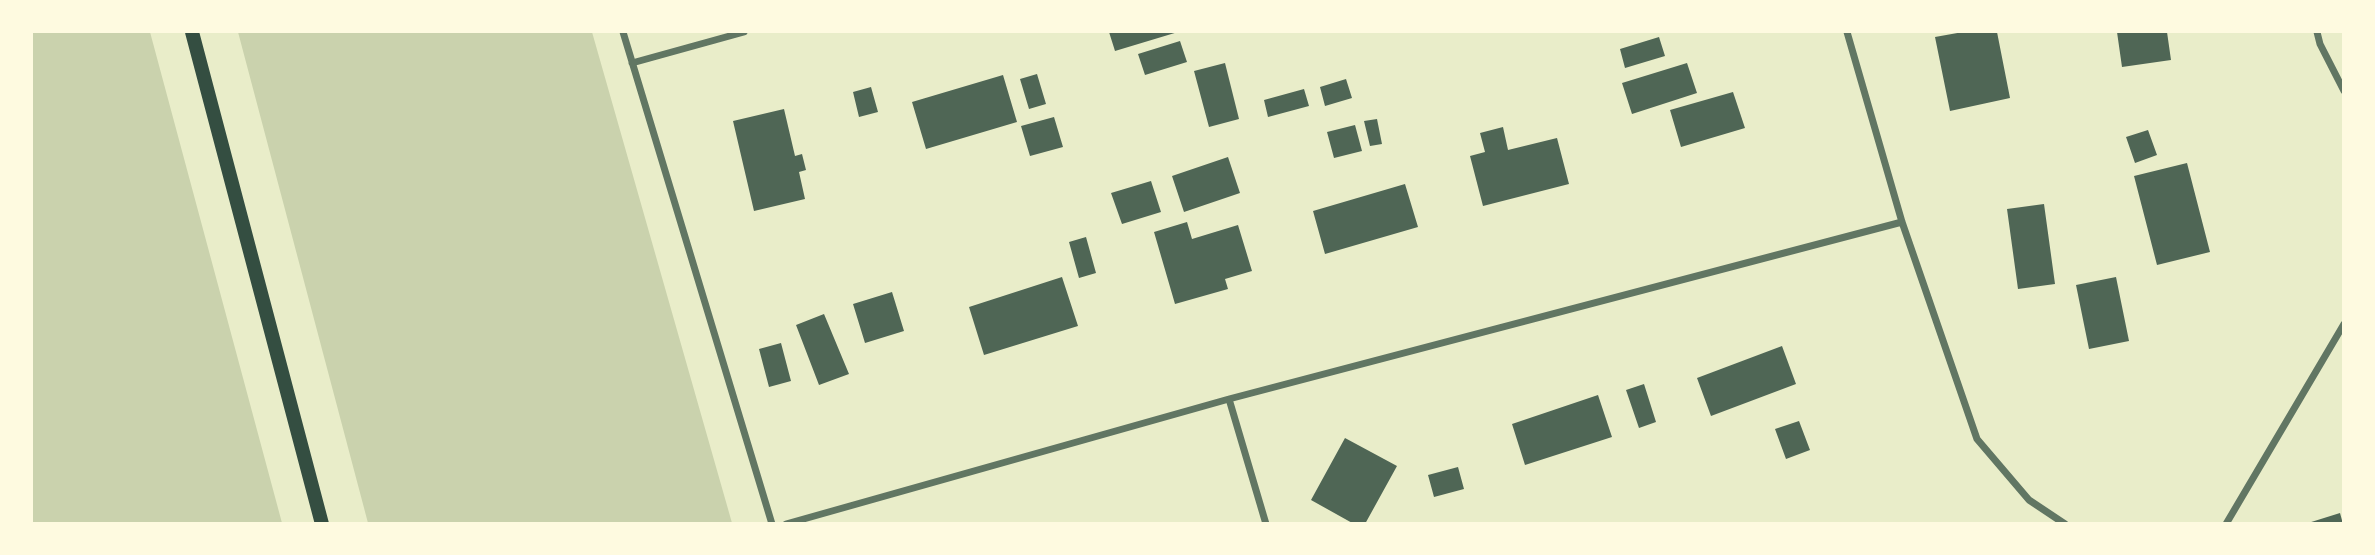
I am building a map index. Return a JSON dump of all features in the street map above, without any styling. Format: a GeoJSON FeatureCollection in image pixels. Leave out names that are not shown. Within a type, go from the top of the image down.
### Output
{"type":"FeatureCollection","features":[{"type":"Feature","properties":{"kind":"main road"},"geometry":{"type":"LineString","coordinates":[[192,32],[321,523]]}},
{"type":"Feature","properties":{"kind":"street"},"geometry":{"type":"LineString","coordinates":[[623,32],[772,523]]}},
{"type":"Feature","properties":{"kind":"street"},"geometry":{"type":"LineString","coordinates":[[632,63],[744,32]]}},
{"type":"Feature","properties":{"kind":"street"},"geometry":{"type":"LineString","coordinates":[[1847,32],[1902,222],[1977,439],[2029,500],[2065,523]]}},
{"type":"Feature","properties":{"kind":"street"},"geometry":{"type":"LineString","coordinates":[[2317,32],[2343,91]]}},
{"type":"Feature","properties":{"kind":"street"},"geometry":{"type":"LineString","coordinates":[[786,523],[1229,399],[1902,222]]}},
{"type":"Feature","properties":{"kind":"street"},"geometry":{"type":"LineString","coordinates":[[2227,523],[2343,324]]}},
{"type":"Feature","properties":{"kind":"street"},"geometry":{"type":"LineString","coordinates":[[1229,399],[1266,523]]}},
{"type":"Feature","properties":{"kind":"green space"},"geometry":{"type":"Polygon","coordinates":[[[32,32],[150,32],[282,523],[32,523],[32,32]]]}},
{"type":"Feature","properties":{"kind":"green space"},"geometry":{"type":"Polygon","coordinates":[[[238,32],[592,32],[732,523],[368,523],[238,32]]]}},
{"type":"Feature","properties":{"kind":"building"},"geometry":{"type":"Polygon","coordinates":[[[1109,32],[1178,32],[1115,51],[1109,32]]]}},
{"type":"Feature","properties":{"kind":"building"},"geometry":{"type":"Polygon","coordinates":[[[1963,32],[1997,32],[2010,98],[1950,111],[1935,37],[1963,32]]]}},
{"type":"Feature","properties":{"kind":"building"},"geometry":{"type":"Polygon","coordinates":[[[2117,32],[2167,32],[2171,60],[2122,67],[2117,32]]]}},
{"type":"Feature","properties":{"kind":"building"},"geometry":{"type":"Polygon","coordinates":[[[1659,37],[1665,56],[1625,68],[1620,49],[1659,37]]]}},
{"type":"Feature","properties":{"kind":"building"},"geometry":{"type":"Polygon","coordinates":[[[1180,41],[1187,62],[1145,75],[1138,54],[1180,41]]]}},
{"type":"Feature","properties":{"kind":"building"},"geometry":{"type":"Polygon","coordinates":[[[1225,63],[1239,119],[1209,127],[1194,71],[1225,63]]]}},
{"type":"Feature","properties":{"kind":"building"},"geometry":{"type":"Polygon","coordinates":[[[1687,63],[1697,93],[1632,114],[1622,83],[1687,63]]]}},
{"type":"Feature","properties":{"kind":"building"},"geometry":{"type":"Polygon","coordinates":[[[1037,74],[1046,104],[1029,109],[1020,79],[1037,74]]]}},
{"type":"Feature","properties":{"kind":"building"},"geometry":{"type":"Polygon","coordinates":[[[1003,75],[1017,122],[926,149],[912,102],[1003,75]]]}},
{"type":"Feature","properties":{"kind":"building"},"geometry":{"type":"Polygon","coordinates":[[[1346,79],[1352,98],[1325,106],[1320,87],[1346,79]]]}},
{"type":"Feature","properties":{"kind":"building"},"geometry":{"type":"Polygon","coordinates":[[[871,87],[878,112],[859,117],[853,92],[871,87]]]}},
{"type":"Feature","properties":{"kind":"building"},"geometry":{"type":"Polygon","coordinates":[[[1304,89],[1309,106],[1268,117],[1264,100],[1304,89]]]}},
{"type":"Feature","properties":{"kind":"building"},"geometry":{"type":"Polygon","coordinates":[[[1733,92],[1745,128],[1681,147],[1670,110],[1733,92]]]}},
{"type":"Feature","properties":{"kind":"building"},"geometry":{"type":"Polygon","coordinates":[[[784,109],[795,156],[802,154],[806,170],[799,172],[805,199],[754,211],[733,121],[784,109]]]}},
{"type":"Feature","properties":{"kind":"building"},"geometry":{"type":"Polygon","coordinates":[[[1054,117],[1063,147],[1030,156],[1021,126],[1054,117]]]}},
{"type":"Feature","properties":{"kind":"building"},"geometry":{"type":"Polygon","coordinates":[[[1377,119],[1382,144],[1370,146],[1364,121],[1377,119]]]}},
{"type":"Feature","properties":{"kind":"building"},"geometry":{"type":"Polygon","coordinates":[[[1355,125],[1362,151],[1334,158],[1327,132],[1355,125]]]}},
{"type":"Feature","properties":{"kind":"building"},"geometry":{"type":"Polygon","coordinates":[[[1503,127],[1508,150],[1557,138],[1569,184],[1483,206],[1470,156],[1485,152],[1480,133],[1503,127]]]}},
{"type":"Feature","properties":{"kind":"building"},"geometry":{"type":"Polygon","coordinates":[[[2148,130],[2157,155],[2135,163],[2126,137],[2148,130]]]}},
{"type":"Feature","properties":{"kind":"building"},"geometry":{"type":"Polygon","coordinates":[[[1228,157],[1240,193],[1184,212],[1172,176],[1228,157]]]}},
{"type":"Feature","properties":{"kind":"building"},"geometry":{"type":"Polygon","coordinates":[[[2187,163],[2210,252],[2157,265],[2134,176],[2187,163]]]}},
{"type":"Feature","properties":{"kind":"building"},"geometry":{"type":"Polygon","coordinates":[[[1151,181],[1161,212],[1122,224],[1111,193],[1151,181]]]}},
{"type":"Feature","properties":{"kind":"building"},"geometry":{"type":"Polygon","coordinates":[[[1405,184],[1418,227],[1325,254],[1313,211],[1405,184]]]}},
{"type":"Feature","properties":{"kind":"building"},"geometry":{"type":"Polygon","coordinates":[[[2044,204],[2055,284],[2018,289],[2007,209],[2044,204]]]}},
{"type":"Feature","properties":{"kind":"building"},"geometry":{"type":"Polygon","coordinates":[[[1187,222],[1192,239],[1238,225],[1252,271],[1225,279],[1228,289],[1175,304],[1154,232],[1187,222]]]}},
{"type":"Feature","properties":{"kind":"building"},"geometry":{"type":"Polygon","coordinates":[[[1086,237],[1096,273],[1079,278],[1069,242],[1086,237]]]}},
{"type":"Feature","properties":{"kind":"building"},"geometry":{"type":"Polygon","coordinates":[[[1062,277],[1078,326],[984,355],[969,307],[1062,277]]]}},
{"type":"Feature","properties":{"kind":"building"},"geometry":{"type":"Polygon","coordinates":[[[2116,277],[2129,341],[2089,349],[2076,285],[2116,277]]]}},
{"type":"Feature","properties":{"kind":"building"},"geometry":{"type":"Polygon","coordinates":[[[892,292],[904,331],[865,343],[853,304],[892,292]]]}},
{"type":"Feature","properties":{"kind":"building"},"geometry":{"type":"Polygon","coordinates":[[[824,314],[849,374],[819,385],[796,325],[824,314]]]}},
{"type":"Feature","properties":{"kind":"building"},"geometry":{"type":"Polygon","coordinates":[[[781,343],[791,381],[769,387],[759,349],[781,343]]]}},
{"type":"Feature","properties":{"kind":"building"},"geometry":{"type":"Polygon","coordinates":[[[1782,346],[1796,384],[1711,416],[1697,378],[1782,346]]]}},
{"type":"Feature","properties":{"kind":"building"},"geometry":{"type":"Polygon","coordinates":[[[1644,384],[1656,422],[1639,428],[1626,390],[1644,384]]]}},
{"type":"Feature","properties":{"kind":"building"},"geometry":{"type":"Polygon","coordinates":[[[1598,395],[1612,437],[1525,465],[1512,424],[1598,395]]]}},
{"type":"Feature","properties":{"kind":"building"},"geometry":{"type":"Polygon","coordinates":[[[1799,421],[1810,450],[1786,459],[1775,429],[1799,421]]]}},
{"type":"Feature","properties":{"kind":"building"},"geometry":{"type":"Polygon","coordinates":[[[1345,438],[1397,466],[1365,524],[1354,524],[1311,500],[1345,438]]]}},
{"type":"Feature","properties":{"kind":"building"},"geometry":{"type":"Polygon","coordinates":[[[1458,467],[1464,489],[1434,497],[1428,475],[1458,467]]]}},
{"type":"Feature","properties":{"kind":"building"},"geometry":{"type":"Polygon","coordinates":[[[2340,513],[2343,524],[2308,524],[2308,523],[2340,513]]]}}]}
